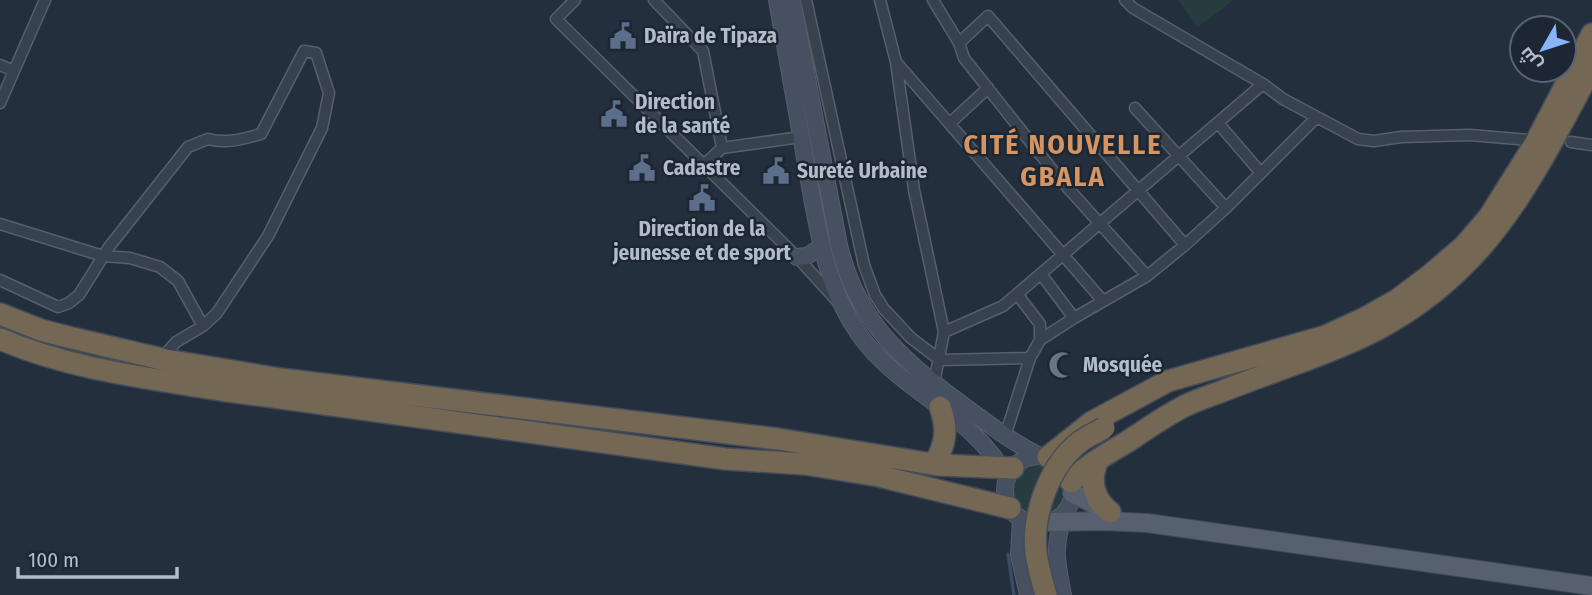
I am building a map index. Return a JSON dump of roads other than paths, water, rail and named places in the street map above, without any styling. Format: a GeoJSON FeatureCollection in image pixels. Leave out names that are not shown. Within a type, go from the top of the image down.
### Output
{"type":"FeatureCollection","features":[{"type":"Feature","properties":{"kind":"highway"},"geometry":{"type":"LineString","coordinates":[[1046,595],[1036,553],[1036,537],[1045,493],[1054,471],[1068,454],[1081,441],[1104,428],[1186,390],[1225,380],[1258,366],[1367,317],[1397,300],[1464,246],[1489,217],[1536,142],[1592,34]]}},
{"type":"Feature","properties":{"kind":"highway"},"geometry":{"type":"LineString","coordinates":[[1044,457],[1092,422],[1168,381],[1258,366],[1349,343],[1378,329],[1429,295],[1479,251],[1500,227],[1533,177],[1592,67]]}},
{"type":"Feature","properties":{"kind":"highway"},"geometry":{"type":"LineString","coordinates":[[0,314],[41,330],[161,359],[280,379],[778,439],[934,464],[1007,472]]}},
{"type":"Feature","properties":{"kind":"highway"},"geometry":{"type":"LineString","coordinates":[[0,339],[73,364],[159,380],[726,458],[805,464],[948,491],[1015,513]]}},
{"type":"Feature","properties":{"kind":"highway"},"geometry":{"type":"LineString","coordinates":[[1072,487],[1079,473],[1098,460],[1182,407],[1258,366]]}},
{"type":"Feature","properties":{"kind":"highway"},"geometry":{"type":"LineString","coordinates":[[934,464],[945,437],[940,407]]}},
{"type":"Feature","properties":{"kind":"highway"},"geometry":{"type":"LineString","coordinates":[[1098,460],[1093,476],[1094,493],[1110,512]]}},
{"type":"Feature","properties":{"kind":"main road"},"geometry":{"type":"LineString","coordinates":[[792,0],[836,230],[849,282],[868,318],[899,354],[934,383],[1005,436],[1060,464],[1072,487],[1110,512],[1147,523]]}},
{"type":"Feature","properties":{"kind":"main road"},"geometry":{"type":"LineString","coordinates":[[778,7],[821,247],[844,310],[856,331],[881,360],[984,446],[1007,472],[1005,491],[1015,513],[1019,555],[1028,595]]}},
{"type":"Feature","properties":{"kind":"main road"},"geometry":{"type":"LineString","coordinates":[[797,257],[807,256],[821,247]]}},
{"type":"Feature","properties":{"kind":"main road"},"geometry":{"type":"LineString","coordinates":[[1007,472],[1025,459],[1044,457]]}},
{"type":"Feature","properties":{"kind":"main road"},"geometry":{"type":"LineString","coordinates":[[1063,595],[1055,556],[1060,518],[1072,487]]}},
{"type":"Feature","properties":{"kind":"main road"},"geometry":{"type":"LineString","coordinates":[[1015,513],[1039,524],[1060,518],[1147,523],[1592,586]]}},
{"type":"Feature","properties":{"kind":"street"},"geometry":{"type":"LineString","coordinates":[[0,103],[46,0]]}},
{"type":"Feature","properties":{"kind":"street"},"geometry":{"type":"LineString","coordinates":[[575,0],[556,19],[797,257],[844,310]]}},
{"type":"Feature","properties":{"kind":"street"},"geometry":{"type":"LineString","coordinates":[[654,0],[704,51],[722,148]]}},
{"type":"Feature","properties":{"kind":"street"},"geometry":{"type":"LineString","coordinates":[[766,0],[778,7]]}},
{"type":"Feature","properties":{"kind":"street"},"geometry":{"type":"LineString","coordinates":[[806,0],[869,280],[884,309],[897,324],[940,360],[1030,358]]}},
{"type":"Feature","properties":{"kind":"street"},"geometry":{"type":"LineString","coordinates":[[880,0],[896,62],[914,190],[944,332],[934,383]]}},
{"type":"Feature","properties":{"kind":"street"},"geometry":{"type":"LineString","coordinates":[[933,0],[959,44],[964,58],[1058,177],[1147,276]]}},
{"type":"Feature","properties":{"kind":"street"},"geometry":{"type":"LineString","coordinates":[[1125,0],[1133,8],[1358,139],[1374,141],[1470,135],[1528,140]]}},
{"type":"Feature","properties":{"kind":"street"},"geometry":{"type":"LineString","coordinates":[[959,44],[988,16],[1185,245]]}},
{"type":"Feature","properties":{"kind":"street"},"geometry":{"type":"LineString","coordinates":[[0,280],[58,307],[69,303],[79,295],[103,256],[188,147],[208,138],[219,142],[261,134],[304,51],[316,53],[329,93],[322,128],[268,236],[217,313],[203,326],[176,342],[161,359]]}},
{"type":"Feature","properties":{"kind":"street"},"geometry":{"type":"LineString","coordinates":[[896,62],[1103,301]]}},
{"type":"Feature","properties":{"kind":"street"},"geometry":{"type":"LineString","coordinates":[[0,65],[14,71]]}},
{"type":"Feature","properties":{"kind":"street"},"geometry":{"type":"LineString","coordinates":[[944,332],[1003,306],[1263,85]]}},
{"type":"Feature","properties":{"kind":"street"},"geometry":{"type":"LineString","coordinates":[[950,122],[988,88]]}},
{"type":"Feature","properties":{"kind":"street"},"geometry":{"type":"LineString","coordinates":[[1135,108],[1226,208]]}},
{"type":"Feature","properties":{"kind":"street"},"geometry":{"type":"LineString","coordinates":[[1005,436],[1030,358],[1040,340],[1147,276],[1226,208],[1317,117]]}},
{"type":"Feature","properties":{"kind":"street"},"geometry":{"type":"LineString","coordinates":[[1218,123],[1261,173]]}},
{"type":"Feature","properties":{"kind":"street"},"geometry":{"type":"LineString","coordinates":[[704,165],[722,148],[801,137]]}},
{"type":"Feature","properties":{"kind":"street"},"geometry":{"type":"LineString","coordinates":[[1571,142],[1592,145]]}},
{"type":"Feature","properties":{"kind":"street"},"geometry":{"type":"LineString","coordinates":[[0,224],[103,256],[130,258],[160,267],[178,281],[203,326]]}},
{"type":"Feature","properties":{"kind":"street"},"geometry":{"type":"LineString","coordinates":[[1041,274],[1074,318]]}},
{"type":"Feature","properties":{"kind":"street"},"geometry":{"type":"LineString","coordinates":[[1017,294],[1040,324],[1040,340]]}},
{"type":"Feature","properties":{"kind":"waterway"},"geometry":{"type":"LineString","coordinates":[[1008,554],[1014,595]]}},
{"type":"Feature","properties":{"kind":"place","name":"Daïra de Tipaza"},"geometry":{"type":"Point","coordinates":[623,36]}},
{"type":"Feature","properties":{"kind":"place","name":"Direction de la santé"},"geometry":{"type":"Point","coordinates":[614,114]}},
{"type":"Feature","properties":{"kind":"place","name":"Cadastre"},"geometry":{"type":"Point","coordinates":[642,168]}},
{"type":"Feature","properties":{"kind":"place","name":"Sureté Urbaine"},"geometry":{"type":"Point","coordinates":[776,171]}},
{"type":"Feature","properties":{"kind":"place","name":"Direction de la jeunesse et de sport"},"geometry":{"type":"Point","coordinates":[702,198]}},
{"type":"Feature","properties":{"kind":"place","name":"Mosquée"},"geometry":{"type":"Point","coordinates":[1062,365]}},
{"type":"Feature","properties":{"kind":"district","name":"CITÉ NOUVELLE GBALA"},"geometry":{"type":"Point","coordinates":[1063,160]}}]}
